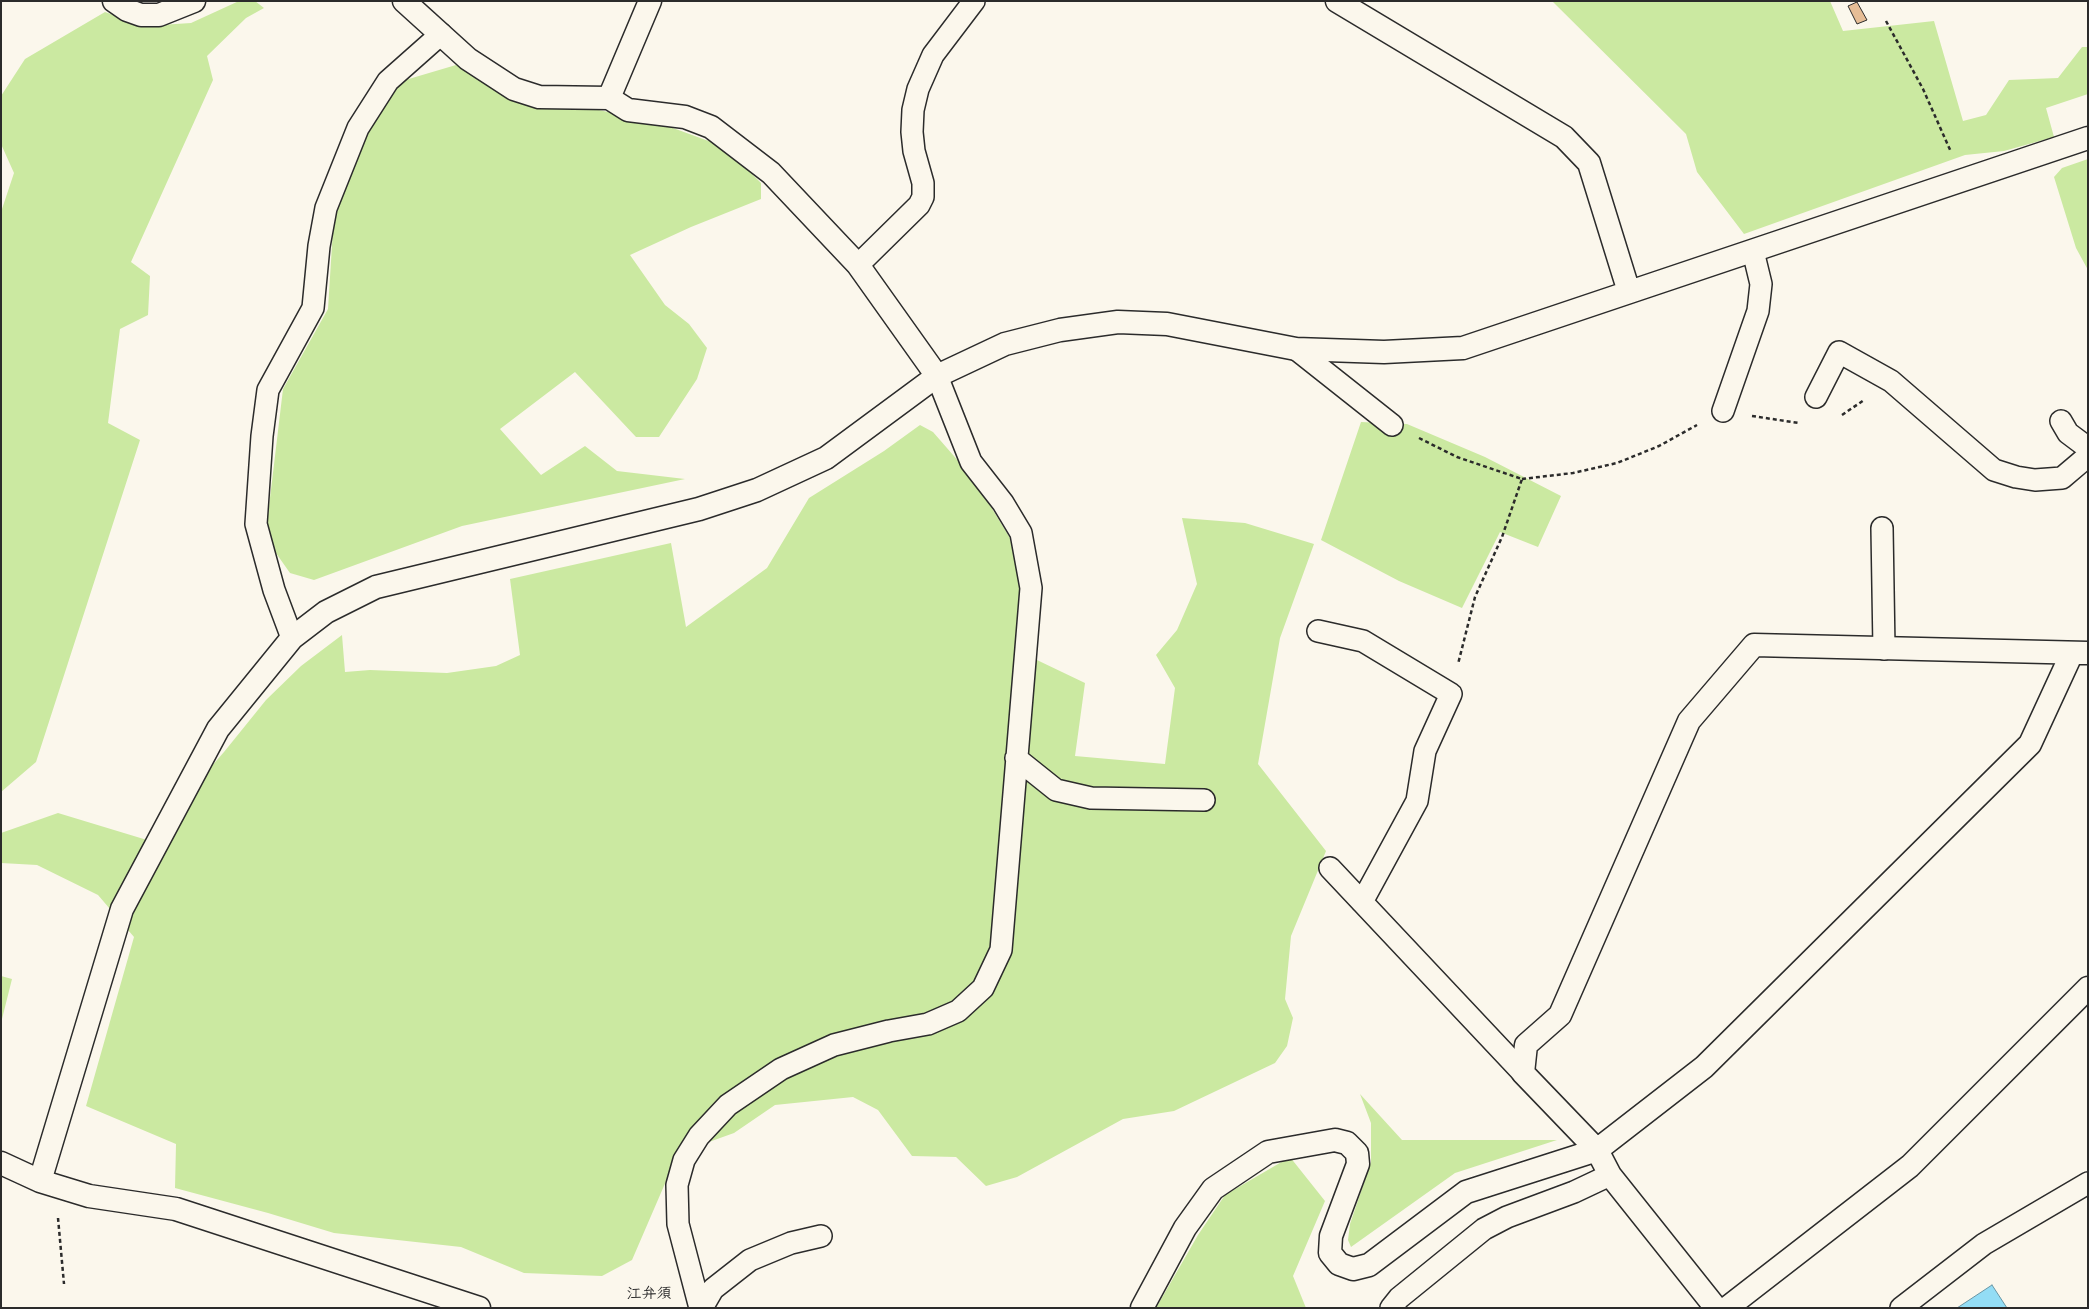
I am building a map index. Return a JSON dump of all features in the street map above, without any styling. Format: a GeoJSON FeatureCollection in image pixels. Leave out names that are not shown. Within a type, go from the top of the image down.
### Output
{"type":"FeatureCollection","features":[{"type":"Feature","properties":{"kind":"street"},"geometry":{"type":"LineString","coordinates":[[114,1],[127,10],[141,15],[159,15],[194,1]]}},
{"type":"Feature","properties":{"kind":"street"},"geometry":{"type":"LineString","coordinates":[[404,1],[468,59],[514,90],[539,97],[609,98],[628,110],[685,117],[711,127],[771,173],[858,265],[937,376]]}},
{"type":"Feature","properties":{"kind":"street"},"geometry":{"type":"LineString","coordinates":[[609,98],[650,1]]}},
{"type":"Feature","properties":{"kind":"street"},"geometry":{"type":"LineString","coordinates":[[1337,1],[1564,137],[1589,163],[1628,292]]}},
{"type":"Feature","properties":{"kind":"street"},"geometry":{"type":"LineString","coordinates":[[48,1183],[122,909],[218,730],[292,638],[326,612],[376,587],[699,509],[757,490],[826,458],[937,376],[1004,344],[1060,330],[1118,322],[1167,324],[1296,349],[1384,352],[1463,348],[2088,138]]}},
{"type":"Feature","properties":{"kind":"street"},"geometry":{"type":"LineString","coordinates":[[1142,1308],[1185,1228],[1213,1189],[1268,1152],[1335,1140],[1347,1143],[1357,1153],[1358,1164],[1331,1236],[1330,1253],[1339,1264],[1353,1269],[1369,1265],[1466,1192],[1597,1150],[1704,1067],[2030,744],[2080,653],[1754,646],[1689,721],[1560,1015],[1526,1044],[1523,1073],[1597,1150],[1610,1175],[1716,1308]]}},
{"type":"Feature","properties":{"kind":"street"},"geometry":{"type":"LineString","coordinates":[[1727,1308],[1910,1166],[2088,988]]}},
{"type":"Feature","properties":{"kind":"street"},"geometry":{"type":"LineString","coordinates":[[1,1163],[48,1183],[89,1196],[176,1209],[479,1308]]}},
{"type":"Feature","properties":{"kind":"lane"},"geometry":{"type":"LineString","coordinates":[[858,265],[919,205],[923,197],[923,183],[914,151],[912,132],[913,110],[918,89],[933,55],[974,1]]}},
{"type":"Feature","properties":{"kind":"lane"},"geometry":{"type":"LineString","coordinates":[[292,638],[274,590],[256,524],[262,436],[268,390],[313,308],[319,246],[326,208],[358,128],[388,82],[441,34]]}},
{"type":"Feature","properties":{"kind":"lane"},"geometry":{"type":"LineString","coordinates":[[1723,411],[1758,311],[1761,284],[1753,251]]}},
{"type":"Feature","properties":{"kind":"lane"},"geometry":{"type":"LineString","coordinates":[[1296,349],[1392,425]]}},
{"type":"Feature","properties":{"kind":"lane"},"geometry":{"type":"LineString","coordinates":[[1816,397],[1839,352],[1891,381],[1994,470],[2016,477],[2035,480],[2062,478],[2088,456]]}},
{"type":"Feature","properties":{"kind":"lane"},"geometry":{"type":"LineString","coordinates":[[701,1308],[678,1224],[677,1185],[684,1160],[699,1136],[728,1105],[781,1069],[834,1045],[889,1031],[928,1024],[958,1011],[983,988],[1001,950],[1031,588],[1020,533],[1002,503],[971,462],[937,376]]}},
{"type":"Feature","properties":{"kind":"lane"},"geometry":{"type":"LineString","coordinates":[[2061,421],[2068,433],[2088,448]]}},
{"type":"Feature","properties":{"kind":"lane"},"geometry":{"type":"LineString","coordinates":[[1882,528],[1884,648]]}},
{"type":"Feature","properties":{"kind":"lane"},"geometry":{"type":"LineString","coordinates":[[1318,631],[1363,641],[1451,694],[1425,751],[1417,801],[1362,902]]}},
{"type":"Feature","properties":{"kind":"lane"},"geometry":{"type":"LineString","coordinates":[[1016,758],[1056,790],[1091,798],[1204,800]]}},
{"type":"Feature","properties":{"kind":"lane"},"geometry":{"type":"LineString","coordinates":[[1330,868],[1523,1073]]}},
{"type":"Feature","properties":{"kind":"lane"},"geometry":{"type":"LineString","coordinates":[[1390,1308],[1399,1298],[1484,1229],[1507,1217],[1574,1192],[1610,1175]]}},
{"type":"Feature","properties":{"kind":"lane"},"geometry":{"type":"LineString","coordinates":[[1901,1308],[1984,1244],[2088,1183]]}},
{"type":"Feature","properties":{"kind":"lane"},"geometry":{"type":"LineString","coordinates":[[701,1308],[713,1289],[750,1260],[791,1243],[821,1236]]}},
{"type":"Feature","properties":{"kind":"path"},"geometry":{"type":"LineString","coordinates":[[1886,21],[1923,89],[1963,181]]}},
{"type":"Feature","properties":{"kind":"path"},"geometry":{"type":"LineString","coordinates":[[1392,425],[1457,457],[1522,479],[1502,537],[1475,597],[1451,694]]}},
{"type":"Feature","properties":{"kind":"path"},"geometry":{"type":"LineString","coordinates":[[48,1183],[64,1284]]}},
{"type":"Feature","properties":{"kind":"green space"},"geometry":{"type":"Polygon","coordinates":[[[239,1],[255,1],[264,8],[246,18],[207,56],[213,80],[131,262],[150,276],[148,315],[120,329],[108,423],[140,440],[36,762],[1,792],[1,212],[14,173],[1,144],[1,96],[25,59],[105,12],[145,26],[191,23],[239,1]]]}},
{"type":"Feature","properties":{"kind":"green space"},"geometry":{"type":"Polygon","coordinates":[[[1552,1],[1830,1],[1843,31],[1934,21],[1963,121],[1986,115],[2009,80],[2058,78],[2082,47],[2088,47],[2088,94],[2046,108],[2054,137],[2004,151],[1965,155],[1744,234],[1697,172],[1686,134],[1552,1]]]}},
{"type":"Feature","properties":{"kind":"green space"},"geometry":{"type":"Polygon","coordinates":[[[456,65],[523,99],[590,108],[662,124],[725,147],[761,183],[761,199],[691,227],[630,255],[665,305],[689,324],[707,348],[697,379],[659,437],[636,437],[575,372],[500,429],[541,475],[585,446],[617,471],[685,479],[462,526],[314,580],[290,573],[271,546],[267,523],[283,389],[328,309],[334,213],[373,120],[402,81],[456,65]]]}},
{"type":"Feature","properties":{"kind":"green space"},"geometry":{"type":"Polygon","coordinates":[[[2088,159],[2088,270],[2076,248],[2054,177],[2062,168],[2088,159]]]}},
{"type":"Feature","properties":{"kind":"green space"},"geometry":{"type":"Polygon","coordinates":[[[1361,422],[1407,424],[1485,457],[1561,496],[1538,547],[1500,532],[1462,608],[1399,581],[1321,540],[1361,422]]]}},
{"type":"Feature","properties":{"kind":"green space"},"geometry":{"type":"Polygon","coordinates":[[[920,425],[933,432],[974,479],[1010,538],[1020,587],[1016,650],[1085,683],[1075,756],[1165,764],[1175,688],[1156,655],[1177,630],[1197,584],[1182,518],[1245,523],[1314,544],[1280,638],[1258,764],[1326,851],[1291,936],[1285,999],[1293,1018],[1287,1046],[1275,1063],[1174,1111],[1123,1119],[1017,1177],[986,1186],[956,1157],[912,1156],[878,1110],[853,1097],[775,1105],[734,1133],[695,1147],[676,1158],[632,1260],[602,1276],[524,1273],[461,1247],[334,1233],[268,1213],[175,1188],[176,1144],[86,1106],[134,937],[98,895],[37,865],[1,863],[1,833],[58,813],[147,840],[224,752],[266,700],[301,666],[342,635],[345,672],[370,670],[447,673],[496,666],[520,655],[510,579],[671,543],[686,627],[767,568],[809,498],[884,451],[920,425]]]}},
{"type":"Feature","properties":{"kind":"green space"},"geometry":{"type":"Polygon","coordinates":[[[1,976],[12,979],[1,1023],[1,976]]]}},
{"type":"Feature","properties":{"kind":"green space"},"geometry":{"type":"Polygon","coordinates":[[[1360,1094],[1402,1140],[1557,1140],[1455,1173],[1351,1247],[1348,1240],[1350,1224],[1371,1162],[1371,1123],[1360,1094]]]}},
{"type":"Feature","properties":{"kind":"green space"},"geometry":{"type":"Polygon","coordinates":[[[1290,1157],[1325,1201],[1293,1276],[1306,1308],[1156,1308],[1198,1235],[1225,1195],[1290,1157]]]}},
{"type":"Feature","properties":{"kind":"water"},"geometry":{"type":"Polygon","coordinates":[[[1992,1285],[2007,1308],[1957,1308],[1992,1285]]]}},
{"type":"Feature","properties":{"kind":"building"},"geometry":{"type":"Polygon","coordinates":[[[1857,2],[1867,20],[1857,24],[1848,6],[1857,2]]]}},
{"type":"Feature","properties":{"kind":"district","name":"江弁須"},"geometry":{"type":"Point","coordinates":[649,1294]}}]}
